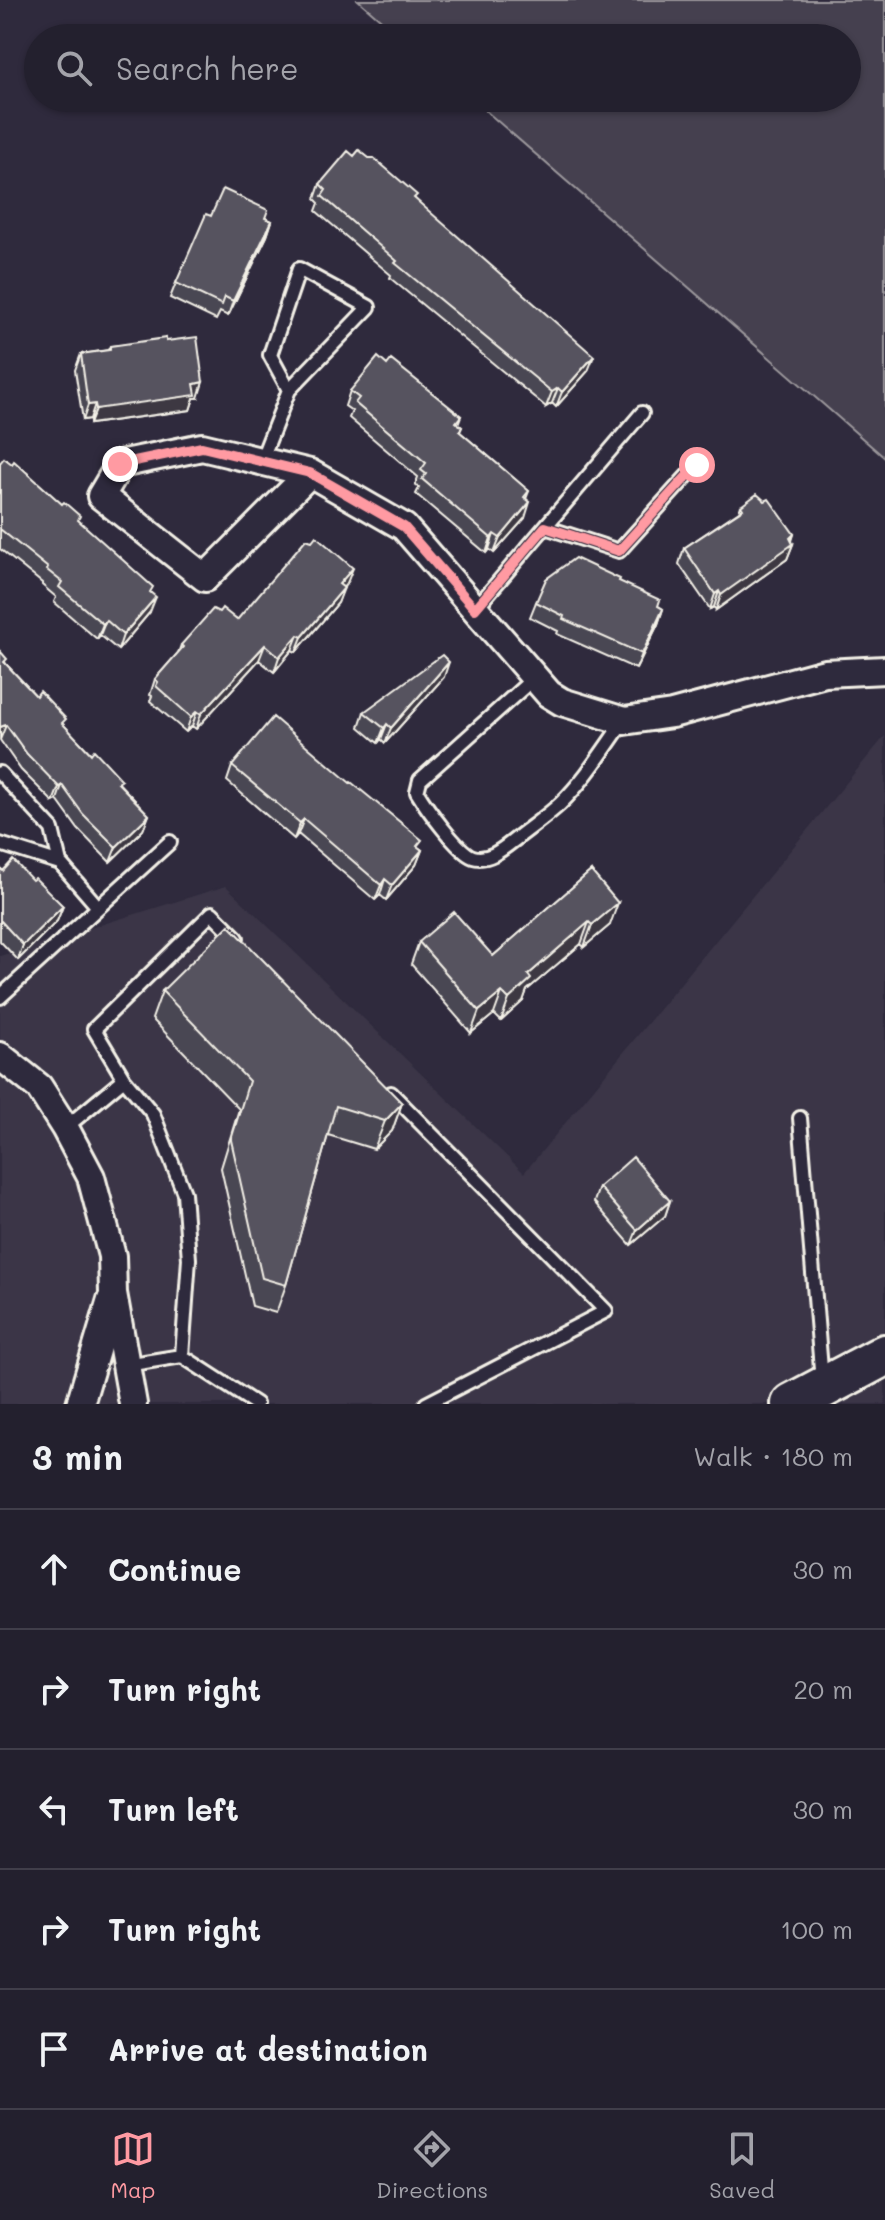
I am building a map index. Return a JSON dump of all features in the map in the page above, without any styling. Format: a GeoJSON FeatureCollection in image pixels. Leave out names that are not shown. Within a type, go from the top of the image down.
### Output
{"type":"FeatureCollection","features":[{"type":"Feature","properties":{"kind":"main road"},"geometry":{"type":"LineString","coordinates":[[808,1396],[885,1355]]}},
{"type":"Feature","properties":{"kind":"street"},"geometry":{"type":"LineString","coordinates":[[310,473],[205,578],[101,496],[120,464],[202,447],[310,473],[404,527],[549,694],[562,702],[624,721],[672,714],[825,673],[885,670]]}},
{"type":"Feature","properties":{"kind":"street"},"geometry":{"type":"LineString","coordinates":[[0,1056],[39,1087],[91,1177],[112,1256],[113,1293],[133,1404]]}},
{"type":"Feature","properties":{"kind":"street"},"geometry":{"type":"LineString","coordinates":[[80,1404],[113,1293]]}},
{"type":"Feature","properties":{"kind":"lane"},"geometry":{"type":"LineString","coordinates":[[261,461],[289,390],[369,307],[299,269],[270,355],[289,390]]}},
{"type":"Feature","properties":{"kind":"lane"},"geometry":{"type":"LineString","coordinates":[[475,609],[642,413]]}},
{"type":"Feature","properties":{"kind":"lane"},"geometry":{"type":"LineString","coordinates":[[545,527],[619,551],[697,465]]}},
{"type":"Feature","properties":{"kind":"lane"},"geometry":{"type":"LineString","coordinates":[[535,677],[420,780],[417,792],[424,804],[462,850],[474,858],[486,857],[501,850],[560,804],[624,721]]}},
{"type":"Feature","properties":{"kind":"lane"},"geometry":{"type":"LineString","coordinates":[[0,773],[52,829],[60,863],[98,907]]}},
{"type":"Feature","properties":{"kind":"lane"},"geometry":{"type":"LineString","coordinates":[[0,997],[170,842]]}},
{"type":"Feature","properties":{"kind":"lane"},"geometry":{"type":"LineString","coordinates":[[0,844],[60,863]]}},
{"type":"Feature","properties":{"kind":"lane"},"geometry":{"type":"LineString","coordinates":[[182,1356],[189,1259],[184,1193],[153,1114],[124,1079],[94,1029],[212,913],[246,946]]}},
{"type":"Feature","properties":{"kind":"lane"},"geometry":{"type":"LineString","coordinates":[[65,1128],[124,1079]]}},
{"type":"Feature","properties":{"kind":"lane"},"geometry":{"type":"LineString","coordinates":[[379,1081],[606,1311],[426,1404]]}},
{"type":"Feature","properties":{"kind":"lane"},"geometry":{"type":"LineString","coordinates":[[800,1118],[808,1396]]}},
{"type":"Feature","properties":{"kind":"lane"},"geometry":{"type":"LineString","coordinates":[[126,1365],[182,1356],[256,1404]]}},
{"type":"Feature","properties":{"kind":"shaded area"},"geometry":{"type":"Polygon","coordinates":[[[358,0],[885,0],[885,458],[487,112],[861,112],[861,24],[386,24],[358,0]]]}},
{"type":"Feature","properties":{"kind":"shaded area"},"geometry":{"type":"Polygon","coordinates":[[[885,736],[885,1404],[0,1404],[0,956],[226,886],[524,1173],[885,736]]]}},
{"type":"Feature","properties":{"kind":"building"},"geometry":{"type":"Polygon","coordinates":[[[359,150],[374,158],[417,195],[414,198],[594,356],[562,392],[558,388],[552,392],[395,263],[397,261],[322,196],[326,190],[320,184],[348,151],[354,156],[359,150]]]}},
{"type":"Feature","properties":{"kind":"building"},"geometry":{"type":"Polygon","coordinates":[[[223,189],[268,210],[265,218],[272,221],[233,301],[225,297],[222,305],[176,283],[206,214],[211,216],[223,189]]]}},
{"type":"Feature","properties":{"kind":"building"},"geometry":{"type":"Polygon","coordinates":[[[197,337],[203,382],[194,384],[196,395],[96,409],[95,404],[88,405],[81,354],[110,350],[110,346],[197,337]]]}},
{"type":"Feature","properties":{"kind":"building"},"geometry":{"type":"Polygon","coordinates":[[[378,357],[387,365],[391,360],[461,416],[456,422],[462,427],[459,431],[529,491],[524,497],[530,502],[500,538],[494,534],[491,538],[422,479],[426,474],[421,470],[426,463],[355,403],[359,398],[350,391],[378,357]]]}},
{"type":"Feature","properties":{"kind":"building"},"geometry":{"type":"Polygon","coordinates":[[[4,458],[12,464],[14,461],[62,504],[64,502],[80,516],[78,520],[153,587],[150,592],[156,597],[123,635],[106,620],[103,624],[59,587],[62,582],[48,568],[0,529],[0,463],[4,458]]]}},
{"type":"Feature","properties":{"kind":"building"},"geometry":{"type":"Polygon","coordinates":[[[757,494],[765,501],[769,499],[794,534],[790,538],[793,544],[721,595],[719,591],[715,594],[684,548],[743,509],[741,506],[757,494]]]}},
{"type":"Feature","properties":{"kind":"building"},"geometry":{"type":"Polygon","coordinates":[[[316,536],[353,568],[339,584],[344,588],[302,637],[298,635],[279,657],[265,645],[201,714],[197,711],[191,717],[156,686],[158,682],[155,679],[213,609],[219,612],[222,608],[237,620],[306,539],[312,541],[316,536]]]}},
{"type":"Feature","properties":{"kind":"building"},"geometry":{"type":"Polygon","coordinates":[[[575,558],[660,600],[658,606],[663,609],[642,654],[563,619],[564,616],[536,602],[546,579],[575,558]]]}},
{"type":"Feature","properties":{"kind":"building"},"geometry":{"type":"Polygon","coordinates":[[[0,651],[7,659],[4,662],[36,696],[40,691],[66,719],[62,723],[91,754],[94,750],[122,780],[118,783],[149,815],[116,847],[83,814],[62,785],[59,787],[27,754],[6,725],[0,727],[0,651]]]}},
{"type":"Feature","properties":{"kind":"building"},"geometry":{"type":"Polygon","coordinates":[[[442,655],[449,662],[391,728],[387,724],[384,728],[364,712],[442,655]]]}},
{"type":"Feature","properties":{"kind":"building"},"geometry":{"type":"Polygon","coordinates":[[[273,717],[422,840],[417,846],[422,850],[392,885],[385,879],[381,885],[304,819],[300,823],[232,766],[273,717]]]}},
{"type":"Feature","properties":{"kind":"building"},"geometry":{"type":"Polygon","coordinates":[[[13,860],[63,906],[23,945],[0,920],[0,868],[3,871],[13,860]]]}},
{"type":"Feature","properties":{"kind":"building"},"geometry":{"type":"Polygon","coordinates":[[[591,871],[618,903],[592,925],[589,922],[528,975],[531,979],[509,999],[502,992],[479,1011],[419,942],[454,912],[493,956],[591,871]]]}},
{"type":"Feature","properties":{"kind":"building"},"geometry":{"type":"Polygon","coordinates":[[[229,925],[402,1103],[385,1121],[336,1106],[286,1285],[262,1278],[231,1140],[249,1081],[162,991],[229,925]]]}},
{"type":"Feature","properties":{"kind":"building"},"geometry":{"type":"Polygon","coordinates":[[[633,1157],[670,1201],[637,1230],[599,1187],[633,1157]]]}},
{"type":"Feature","properties":{"kind":"route"},"geometry":{"type":"LineString","coordinates":[[120,464],[202,447],[310,473],[404,527],[475,609],[545,527],[619,551],[697,465]]}}]}
